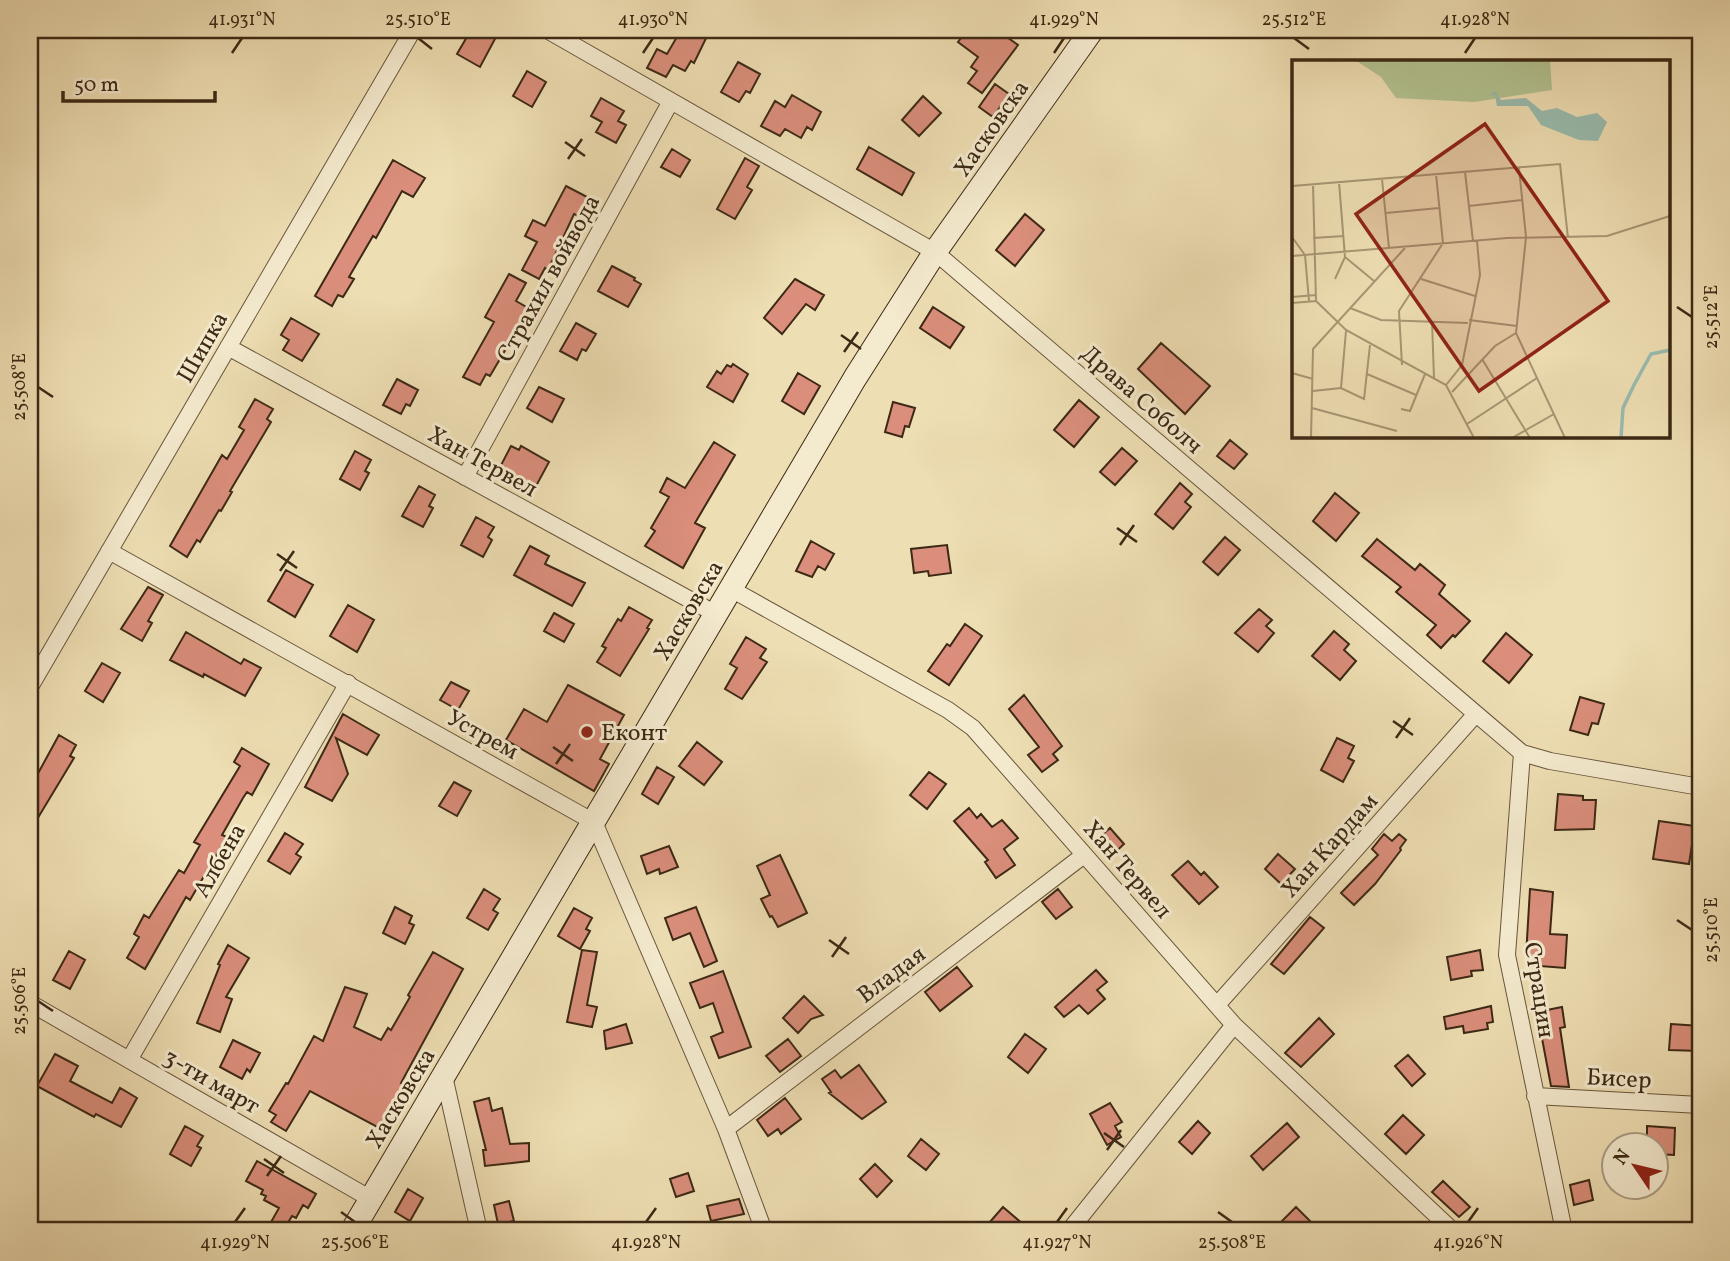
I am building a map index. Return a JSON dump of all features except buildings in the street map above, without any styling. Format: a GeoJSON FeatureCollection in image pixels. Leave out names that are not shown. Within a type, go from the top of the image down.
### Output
{"type":"FeatureCollection","features":[{"type":"Feature","properties":{"kind":"street","name":"Шипка"},"geometry":{"type":"LineString","coordinates":[[30,687],[413,30]]}},
{"type":"Feature","properties":{"kind":"street","name":"Драва Соболч"},"geometry":{"type":"LineString","coordinates":[[547,30],[935,252],[1522,753],[1550,761],[1700,787]]}},
{"type":"Feature","properties":{"kind":"street","name":"Хасковска"},"geometry":{"type":"LineString","coordinates":[[352,1231],[855,378],[935,252],[1092,30]]}},
{"type":"Feature","properties":{"kind":"street","name":"Страхил войвода"},"geometry":{"type":"LineString","coordinates":[[465,477],[671,101]]}},
{"type":"Feature","properties":{"kind":"street","name":"Хан Тервел"},"geometry":{"type":"LineString","coordinates":[[228,347],[716,614]]}},
{"type":"Feature","properties":{"kind":"street","name":"Устрем"},"geometry":{"type":"LineString","coordinates":[[109,551],[594,822]]}},
{"type":"Feature","properties":{"kind":"street","name":"Хан Тервел"},"geometry":{"type":"LineString","coordinates":[[731,589],[960,718],[973,728],[1234,1025],[1453,1231]]}},
{"type":"Feature","properties":{"kind":"street","name":"Албена"},"geometry":{"type":"LineString","coordinates":[[129,1060],[348,683]]}},
{"type":"Feature","properties":{"kind":"street","name":"Хан Кардам"},"geometry":{"type":"LineString","coordinates":[[1217,1005],[1475,715]]}},
{"type":"Feature","properties":{"kind":"street","name":"Страцин"},"geometry":{"type":"LineString","coordinates":[[1522,753],[1507,955],[1564,1231]]}},
{"type":"Feature","properties":{"kind":"street"},"geometry":{"type":"LineString","coordinates":[[594,822],[726,1129],[764,1231]]}},
{"type":"Feature","properties":{"kind":"street","name":"Владая"},"geometry":{"type":"LineString","coordinates":[[726,1129],[1084,855]]}},
{"type":"Feature","properties":{"kind":"street","name":"3-ти март"},"geometry":{"type":"LineString","coordinates":[[30,1003],[371,1199]]}},
{"type":"Feature","properties":{"kind":"street"},"geometry":{"type":"LineString","coordinates":[[1069,1231],[1234,1025]]}},
{"type":"Feature","properties":{"kind":"street"},"geometry":{"type":"LineString","coordinates":[[444,1076],[479,1231]]}},
{"type":"Feature","properties":{"kind":"street","name":"Бисер"},"geometry":{"type":"LineString","coordinates":[[1535,1096],[1700,1105]]}},
{"type":"Feature","properties":{"kind":"place","name":"Еконт"},"geometry":{"type":"Point","coordinates":[587,732]}}]}
